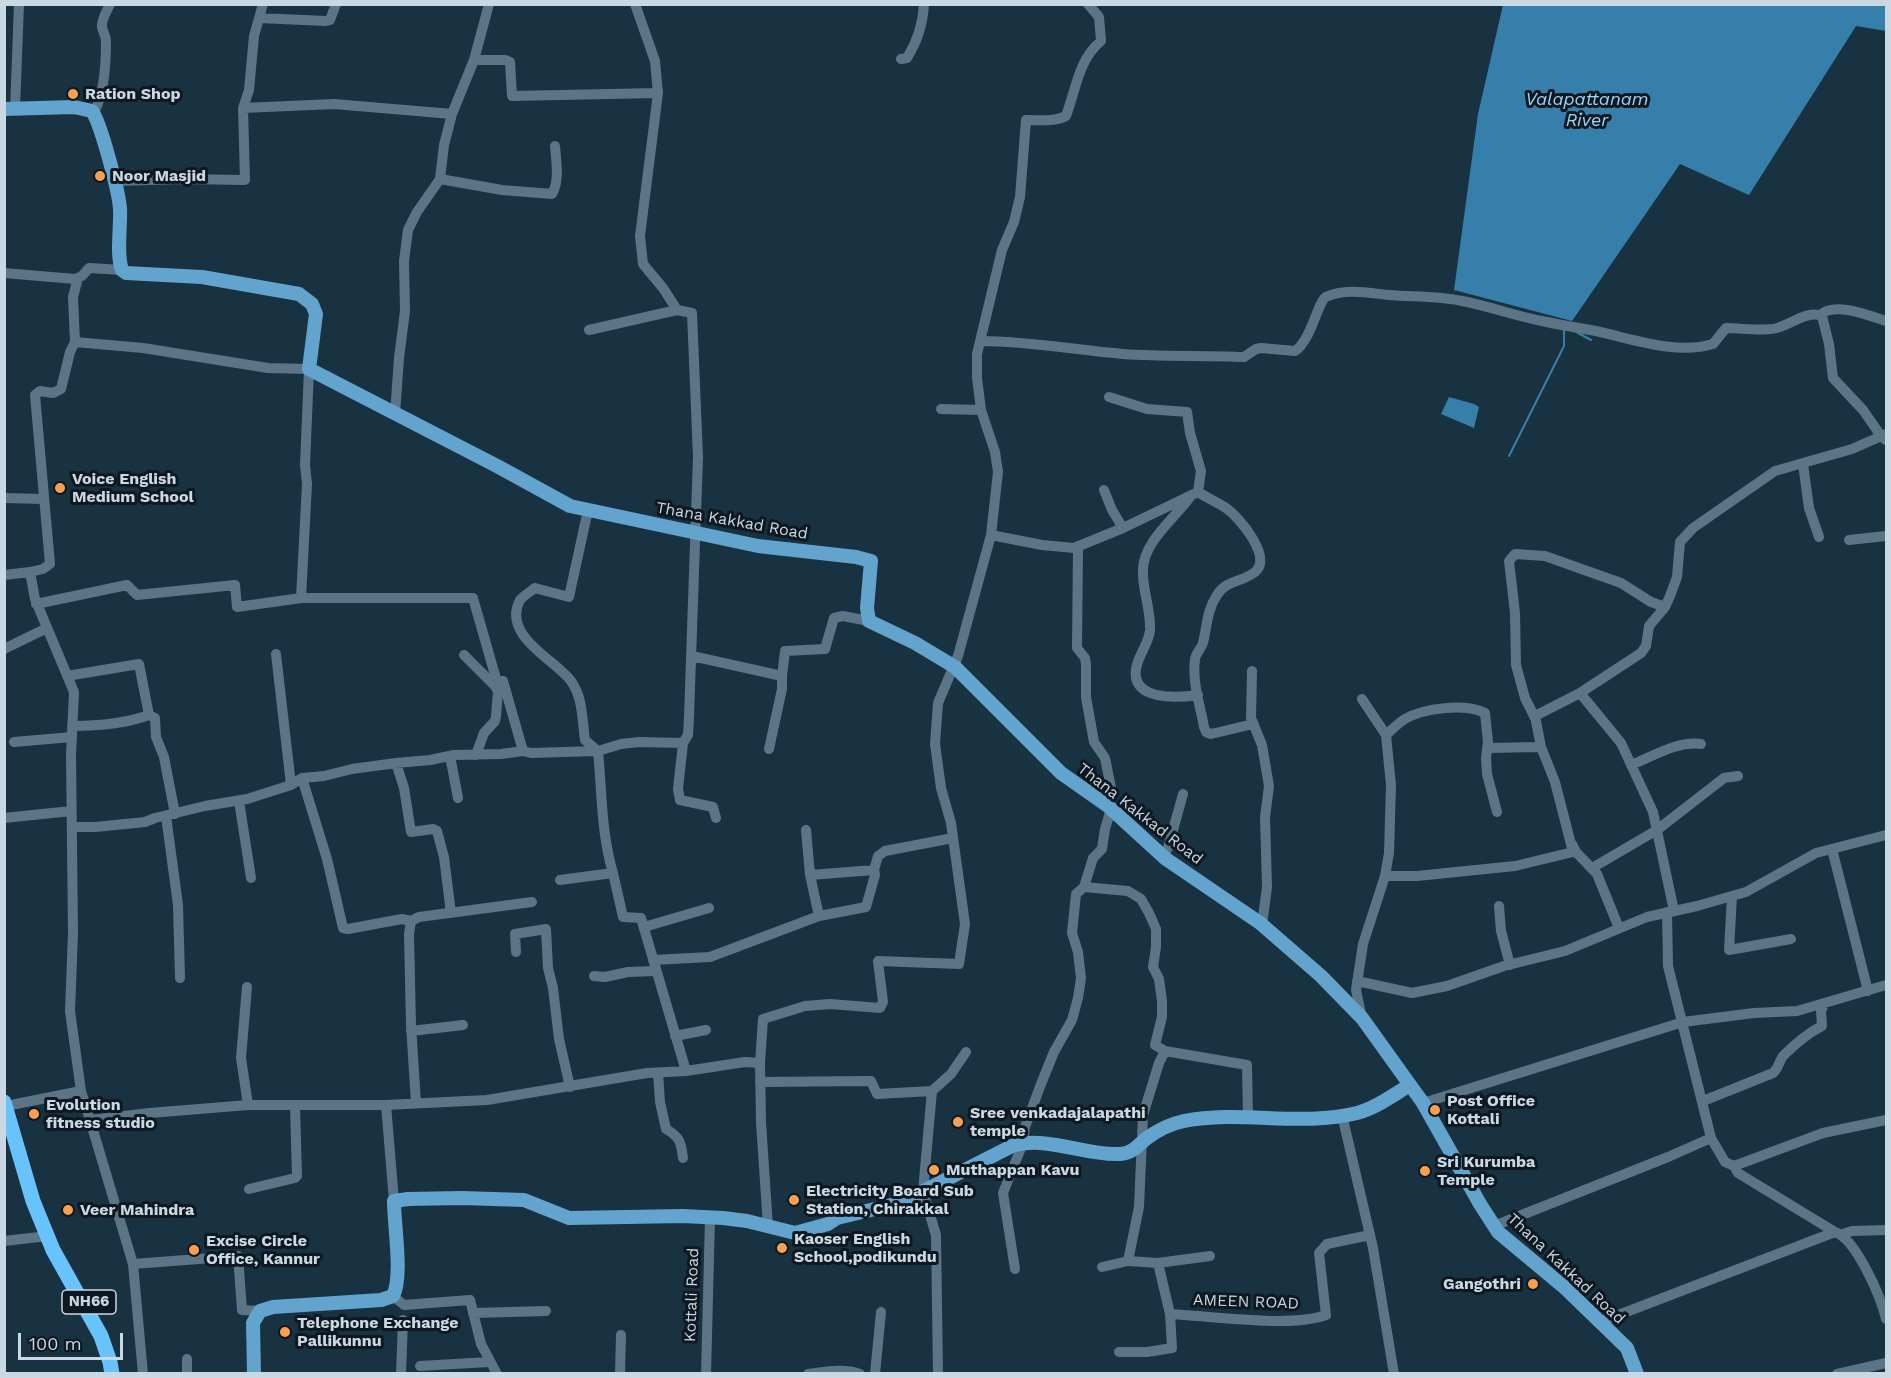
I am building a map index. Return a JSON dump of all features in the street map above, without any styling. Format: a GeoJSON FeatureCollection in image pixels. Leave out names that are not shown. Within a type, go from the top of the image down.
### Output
{"type":"FeatureCollection","features":[{"type":"Feature","properties":{"kind":"highway","name":"NH66"},"geometry":{"type":"LineString","coordinates":[[5,1104],[33,1201],[72,1287],[101,1336],[112,1374]]}},
{"type":"Feature","properties":{"kind":"highway","name":"NH66"},"geometry":{"type":"LineString","coordinates":[[48,1236],[57,1246],[101,1323],[111,1345],[118,1374]]}},
{"type":"Feature","properties":{"kind":"main road"},"geometry":{"type":"LineString","coordinates":[[10,109],[74,107],[94,112],[115,181],[120,210],[119,260],[122,270],[126,273],[202,278],[299,294],[312,304],[316,314],[309,369]]}},
{"type":"Feature","properties":{"kind":"main road","name":"Thana Kakkad Road"},"geometry":{"type":"LineString","coordinates":[[309,369],[570,506],[758,546],[868,559],[872,564],[867,608],[869,621],[915,643],[955,667],[1061,772],[1109,807],[1163,856],[1262,925],[1321,976],[1362,1018],[1423,1103],[1498,1232],[1564,1287],[1626,1348],[1636,1374]]}},
{"type":"Feature","properties":{"kind":"main road"},"geometry":{"type":"LineString","coordinates":[[254,1374],[253,1323],[260,1311],[273,1307],[381,1300],[393,1296],[396,1291],[397,1275],[394,1201],[462,1198],[524,1200],[569,1218],[683,1216],[747,1221],[795,1233],[828,1224],[837,1218],[900,1203],[1023,1143],[1039,1143],[1100,1154],[1122,1154],[1135,1150],[1164,1127],[1184,1121],[1326,1118],[1358,1113],[1373,1107],[1410,1085]]}},
{"type":"Feature","properties":{"kind":"street"},"geometry":{"type":"LineString","coordinates":[[10,109],[19,4]]}},
{"type":"Feature","properties":{"kind":"street"},"geometry":{"type":"LineString","coordinates":[[94,112],[98,105],[103,80],[106,38],[102,28],[103,21],[110,4]]}},
{"type":"Feature","properties":{"kind":"street"},"geometry":{"type":"LineString","coordinates":[[115,181],[183,178],[245,180],[243,108],[249,90],[254,36],[263,4]]}},
{"type":"Feature","properties":{"kind":"street"},"geometry":{"type":"LineString","coordinates":[[259,18],[326,21],[330,20],[336,4]]}},
{"type":"Feature","properties":{"kind":"street"},"geometry":{"type":"LineString","coordinates":[[395,414],[405,311],[404,261],[408,230],[417,212],[440,179],[444,145],[452,114],[474,60],[489,4]]}},
{"type":"Feature","properties":{"kind":"street"},"geometry":{"type":"LineString","coordinates":[[634,4],[655,61],[658,93],[640,236],[643,264],[663,288],[677,310]]}},
{"type":"Feature","properties":{"kind":"street"},"geometry":{"type":"LineString","coordinates":[[901,59],[907,57],[912,50],[920,28],[924,4]]}},
{"type":"Feature","properties":{"kind":"street"},"geometry":{"type":"LineString","coordinates":[[768,1227],[760,1082],[763,1019],[805,1006],[830,1004],[880,1008],[883,1002],[878,961],[959,964],[965,924],[951,823],[941,788],[935,744],[938,703],[944,686],[955,667],[991,535],[998,472],[995,452],[981,410],[976,368],[980,340],[1002,250],[1014,222],[1020,197],[1026,120],[1044,121],[1066,116],[1077,76],[1095,46],[1101,41],[1099,17],[1088,4]]}},
{"type":"Feature","properties":{"kind":"street"},"geometry":{"type":"LineString","coordinates":[[474,60],[510,62],[512,96],[658,93]]}},
{"type":"Feature","properties":{"kind":"street"},"geometry":{"type":"LineString","coordinates":[[243,108],[334,104],[452,114]]}},
{"type":"Feature","properties":{"kind":"street"},"geometry":{"type":"LineString","coordinates":[[440,179],[502,190],[552,194],[555,188],[557,163],[555,146]]}},
{"type":"Feature","properties":{"kind":"street"},"geometry":{"type":"LineString","coordinates":[[4,575],[43,569],[50,564],[35,395],[40,391],[53,393],[60,389],[75,342],[73,297],[78,278],[89,268],[122,270]]}},
{"type":"Feature","properties":{"kind":"street"},"geometry":{"type":"LineString","coordinates":[[4,273],[62,279],[78,278]]}},
{"type":"Feature","properties":{"kind":"street"},"geometry":{"type":"LineString","coordinates":[[980,340],[1156,356],[1244,357],[1261,348],[1295,351],[1301,347],[1307,337],[1324,297],[1354,292],[1463,301],[1543,322],[1627,340],[1676,346],[1713,344],[1726,328],[1767,330],[1781,327],[1808,315],[1820,315],[1829,310],[1850,310],[1887,321]]}},
{"type":"Feature","properties":{"kind":"street"},"geometry":{"type":"LineString","coordinates":[[589,330],[677,310],[692,313],[698,457],[697,532],[688,735],[683,743],[678,789],[680,800],[713,807],[716,818]]}},
{"type":"Feature","properties":{"kind":"street"},"geometry":{"type":"LineString","coordinates":[[1535,718],[1580,693],[1641,653],[1646,646],[1649,626],[1665,607],[1677,577],[1680,542],[1693,528],[1775,471],[1885,437],[1833,378],[1828,336],[1820,315]]}},
{"type":"Feature","properties":{"kind":"street"},"geometry":{"type":"LineString","coordinates":[[75,342],[143,348],[268,368],[309,369],[305,465],[307,484],[301,598]]}},
{"type":"Feature","properties":{"kind":"street"},"geometry":{"type":"LineString","coordinates":[[1109,397],[1147,409],[1187,412],[1190,433],[1201,471],[1195,493],[1164,527],[1144,562],[1143,572],[1150,625],[1147,643],[1135,670],[1137,682],[1147,692],[1178,698],[1198,696]]}},
{"type":"Feature","properties":{"kind":"street"},"geometry":{"type":"LineString","coordinates":[[941,409],[981,410]]}},
{"type":"Feature","properties":{"kind":"street"},"geometry":{"type":"LineString","coordinates":[[1803,464],[1809,508],[1819,537]]}},
{"type":"Feature","properties":{"kind":"street"},"geometry":{"type":"LineString","coordinates":[[1104,490],[1123,528]]}},
{"type":"Feature","properties":{"kind":"street"},"geometry":{"type":"LineString","coordinates":[[991,535],[1042,545],[1074,548],[1123,528],[1195,493]]}},
{"type":"Feature","properties":{"kind":"street"},"geometry":{"type":"LineString","coordinates":[[1195,493],[1226,508],[1236,517],[1255,541],[1261,557],[1259,568],[1254,573],[1233,581],[1221,589],[1213,602],[1206,621],[1203,644],[1196,656],[1195,685],[1207,733],[1223,732],[1253,724]]}},
{"type":"Feature","properties":{"kind":"street"},"geometry":{"type":"LineString","coordinates":[[4,498],[43,499]]}},
{"type":"Feature","properties":{"kind":"street"},"geometry":{"type":"LineString","coordinates":[[588,510],[569,597],[535,588],[520,600],[519,628],[527,642],[570,680],[580,698],[585,740],[598,751],[600,805],[606,848],[623,917],[641,918],[686,1071]]}},
{"type":"Feature","properties":{"kind":"street"},"geometry":{"type":"LineString","coordinates":[[1850,540],[1887,536]]}},
{"type":"Feature","properties":{"kind":"street"},"geometry":{"type":"LineString","coordinates":[[1015,1269],[1003,1193],[1023,1143],[1025,1127],[1041,1084],[1054,1052],[1072,1020],[1078,998],[1081,978],[1078,952],[1072,933],[1076,894],[1084,887],[1093,858],[1102,849],[1111,788],[1105,758],[1094,742],[1086,697],[1086,663],[1077,648],[1078,546]]}},
{"type":"Feature","properties":{"kind":"street"},"geometry":{"type":"LineString","coordinates":[[1385,876],[1417,876],[1515,866],[1573,852],[1555,782],[1541,747],[1535,718],[1525,698],[1516,665],[1515,613],[1509,561],[1515,554],[1545,556],[1621,583],[1652,602],[1665,607]]}},
{"type":"Feature","properties":{"kind":"street"},"geometry":{"type":"LineString","coordinates":[[30,572],[36,604],[74,692],[71,811],[73,933],[70,1011],[81,1091],[133,1264],[143,1374]]}},
{"type":"Feature","properties":{"kind":"street"},"geometry":{"type":"LineString","coordinates":[[36,604],[127,585],[137,595],[235,585],[237,607],[301,598],[473,598],[497,682],[503,681],[523,751]]}},
{"type":"Feature","properties":{"kind":"street"},"geometry":{"type":"LineString","coordinates":[[769,749],[782,689],[785,651],[825,649],[834,618],[843,616],[869,621]]}},
{"type":"Feature","properties":{"kind":"street"},"geometry":{"type":"LineString","coordinates":[[4,649],[47,628]]}},
{"type":"Feature","properties":{"kind":"street"},"geometry":{"type":"LineString","coordinates":[[276,654],[291,785]]}},
{"type":"Feature","properties":{"kind":"street"},"geometry":{"type":"LineString","coordinates":[[464,656],[498,691],[495,721],[484,733],[476,755]]}},
{"type":"Feature","properties":{"kind":"street"},"geometry":{"type":"LineString","coordinates":[[692,656],[782,676]]}},
{"type":"Feature","properties":{"kind":"street"},"geometry":{"type":"LineString","coordinates":[[67,676],[139,664],[149,716]]}},
{"type":"Feature","properties":{"kind":"street"},"geometry":{"type":"LineString","coordinates":[[1252,671],[1251,711],[1253,724],[1262,744],[1269,786],[1265,817],[1267,887],[1262,925]]}},
{"type":"Feature","properties":{"kind":"street"},"geometry":{"type":"LineString","coordinates":[[1580,693],[1621,743],[1653,812],[1670,912],[1668,966],[1711,1138],[1725,1162],[1734,1166],[1738,1173],[1839,1233],[1862,1262],[1886,1317]]}},
{"type":"Feature","properties":{"kind":"street"},"geometry":{"type":"LineString","coordinates":[[1362,699],[1386,735],[1391,785],[1389,853],[1385,876],[1363,944],[1357,981],[1356,990],[1362,1018]]}},
{"type":"Feature","properties":{"kind":"street"},"geometry":{"type":"LineString","coordinates":[[1386,735],[1405,719],[1437,709],[1475,708],[1485,713],[1487,774],[1497,812]]}},
{"type":"Feature","properties":{"kind":"street"},"geometry":{"type":"LineString","coordinates":[[14,742],[149,716],[155,718],[156,737],[164,757],[170,815],[178,905],[180,978]]}},
{"type":"Feature","properties":{"kind":"street"},"geometry":{"type":"LineString","coordinates":[[72,827],[145,822],[205,806],[239,801],[291,785],[302,778],[324,776],[352,769],[450,756],[523,751],[531,753],[598,751],[621,744],[639,742],[683,743]]}},
{"type":"Feature","properties":{"kind":"street"},"geometry":{"type":"LineString","coordinates":[[1631,765],[1674,746],[1701,744]]}},
{"type":"Feature","properties":{"kind":"street"},"geometry":{"type":"LineString","coordinates":[[1487,748],[1541,747]]}},
{"type":"Feature","properties":{"kind":"street"},"geometry":{"type":"LineString","coordinates":[[450,756],[458,798]]}},
{"type":"Feature","properties":{"kind":"street"},"geometry":{"type":"LineString","coordinates":[[396,763],[404,788],[411,832],[433,829],[437,831],[444,857],[451,913]]}},
{"type":"Feature","properties":{"kind":"street"},"geometry":{"type":"LineString","coordinates":[[1592,868],[1657,830],[1724,778],[1738,776]]}},
{"type":"Feature","properties":{"kind":"street"},"geometry":{"type":"LineString","coordinates":[[302,778],[327,858],[343,928],[402,919],[411,921],[419,916],[532,902]]}},
{"type":"Feature","properties":{"kind":"street"},"geometry":{"type":"LineString","coordinates":[[1163,856],[1168,848],[1183,794]]}},
{"type":"Feature","properties":{"kind":"street"},"geometry":{"type":"LineString","coordinates":[[239,801],[251,878]]}},
{"type":"Feature","properties":{"kind":"street"},"geometry":{"type":"LineString","coordinates":[[4,818],[71,811]]}},
{"type":"Feature","properties":{"kind":"street"},"geometry":{"type":"LineString","coordinates":[[806,830],[810,875],[819,916]]}},
{"type":"Feature","properties":{"kind":"street"},"geometry":{"type":"LineString","coordinates":[[1357,981],[1412,993],[1447,986],[1510,965],[1565,951],[1647,917],[1746,892],[1816,853],[1887,835]]}},
{"type":"Feature","properties":{"kind":"street"},"geometry":{"type":"LineString","coordinates":[[1569,837],[1576,852],[1598,874],[1619,928]]}},
{"type":"Feature","properties":{"kind":"street"},"geometry":{"type":"LineString","coordinates":[[653,960],[710,957],[819,916],[866,907],[878,856],[885,851],[953,838]]}},
{"type":"Feature","properties":{"kind":"street"},"geometry":{"type":"LineString","coordinates":[[1832,849],[1868,991]]}},
{"type":"Feature","properties":{"kind":"street"},"geometry":{"type":"LineString","coordinates":[[810,875],[874,870]]}},
{"type":"Feature","properties":{"kind":"street"},"geometry":{"type":"LineString","coordinates":[[560,880],[613,873]]}},
{"type":"Feature","properties":{"kind":"street"},"geometry":{"type":"LineString","coordinates":[[1084,887],[1128,891],[1141,899],[1156,929],[1153,967],[1159,979],[1162,1017],[1155,1045],[1166,1051],[1247,1065],[1248,1118]]}},
{"type":"Feature","properties":{"kind":"street"},"geometry":{"type":"LineString","coordinates":[[1732,896],[1730,950],[1791,939]]}},
{"type":"Feature","properties":{"kind":"street"},"geometry":{"type":"LineString","coordinates":[[1499,906],[1501,931],[1510,965]]}},
{"type":"Feature","properties":{"kind":"street"},"geometry":{"type":"LineString","coordinates":[[644,927],[709,908]]}},
{"type":"Feature","properties":{"kind":"street"},"geometry":{"type":"LineString","coordinates":[[411,921],[409,934],[411,1031],[416,1103]]}},
{"type":"Feature","properties":{"kind":"street"},"geometry":{"type":"LineString","coordinates":[[516,952],[515,934],[546,929],[548,968],[553,988],[559,1039],[570,1087]]}},
{"type":"Feature","properties":{"kind":"street"},"geometry":{"type":"LineString","coordinates":[[594,976],[605,977],[628,972],[656,971]]}},
{"type":"Feature","properties":{"kind":"street"},"geometry":{"type":"LineString","coordinates":[[1423,1103],[1683,1022],[1754,1013],[1797,1011],[1887,985]]}},
{"type":"Feature","properties":{"kind":"street"},"geometry":{"type":"LineString","coordinates":[[247,987],[241,1058],[248,1106]]}},
{"type":"Feature","properties":{"kind":"street"},"geometry":{"type":"LineString","coordinates":[[1703,1101],[1777,1070],[1781,1058],[1811,1032],[1822,1026],[1821,1011],[1824,1004]]}},
{"type":"Feature","properties":{"kind":"street"},"geometry":{"type":"LineString","coordinates":[[411,1031],[463,1025]]}},
{"type":"Feature","properties":{"kind":"street"},"geometry":{"type":"LineString","coordinates":[[675,1036],[706,1030]]}},
{"type":"Feature","properties":{"kind":"street"},"geometry":{"type":"LineString","coordinates":[[1128,1262],[1139,1208],[1143,1115],[1159,1063],[1166,1051]]}},
{"type":"Feature","properties":{"kind":"street"},"geometry":{"type":"LineString","coordinates":[[760,1082],[871,1081],[877,1094],[932,1090],[951,1074],[966,1052]]}},
{"type":"Feature","properties":{"kind":"street"},"geometry":{"type":"LineString","coordinates":[[90,1120],[248,1106],[386,1106],[487,1100],[658,1073],[745,1062],[760,1063]]}},
{"type":"Feature","properties":{"kind":"street"},"geometry":{"type":"LineString","coordinates":[[658,1073],[660,1102],[666,1129],[678,1136],[683,1158]]}},
{"type":"Feature","properties":{"kind":"street"},"geometry":{"type":"LineString","coordinates":[[932,1090],[923,1191],[936,1235],[938,1374]]}},
{"type":"Feature","properties":{"kind":"street"},"geometry":{"type":"LineString","coordinates":[[5,1104],[81,1091]]}},
{"type":"Feature","properties":{"kind":"street"},"geometry":{"type":"LineString","coordinates":[[249,1189],[297,1176],[295,1106]]}},
{"type":"Feature","properties":{"kind":"street"},"geometry":{"type":"LineString","coordinates":[[386,1106],[394,1201]]}},
{"type":"Feature","properties":{"kind":"street"},"geometry":{"type":"LineString","coordinates":[[1342,1115],[1371,1234],[1394,1374]]}},
{"type":"Feature","properties":{"kind":"street"},"geometry":{"type":"LineString","coordinates":[[1734,1166],[1823,1133],[1887,1120]]}},
{"type":"Feature","properties":{"kind":"street"},"geometry":{"type":"LineString","coordinates":[[1494,1226],[1711,1138]]}},
{"type":"Feature","properties":{"kind":"street","name":"Kottali Road"},"geometry":{"type":"LineString","coordinates":[[706,1374],[710,1218]]}},
{"type":"Feature","properties":{"kind":"street"},"geometry":{"type":"LineString","coordinates":[[1600,1322],[1839,1233],[1887,1230]]}},
{"type":"Feature","properties":{"kind":"street","name":"AMEEN ROAD"},"geometry":{"type":"LineString","coordinates":[[1158,1263],[1170,1314],[1268,1320],[1315,1319],[1326,1315],[1319,1253],[1327,1244],[1371,1234]]}},
{"type":"Feature","properties":{"kind":"street"},"geometry":{"type":"LineString","coordinates":[[4,1241],[48,1236]]}},
{"type":"Feature","properties":{"kind":"street"},"geometry":{"type":"LineString","coordinates":[[133,1264],[238,1256],[242,1310],[260,1311]]}},
{"type":"Feature","properties":{"kind":"street"},"geometry":{"type":"LineString","coordinates":[[1102,1267],[1128,1262],[1158,1263],[1210,1256]]}},
{"type":"Feature","properties":{"kind":"street"},"geometry":{"type":"LineString","coordinates":[[393,1296],[404,1305],[470,1300],[481,1344],[497,1374]]}},
{"type":"Feature","properties":{"kind":"street"},"geometry":{"type":"LineString","coordinates":[[473,1313],[546,1311]]}},
{"type":"Feature","properties":{"kind":"street"},"geometry":{"type":"LineString","coordinates":[[875,1374],[881,1312]]}},
{"type":"Feature","properties":{"kind":"street"},"geometry":{"type":"LineString","coordinates":[[1119,1353],[1172,1348],[1170,1314]]}},
{"type":"Feature","properties":{"kind":"street"},"geometry":{"type":"LineString","coordinates":[[401,1374],[403,1320]]}},
{"type":"Feature","properties":{"kind":"street"},"geometry":{"type":"LineString","coordinates":[[620,1374],[621,1335]]}},
{"type":"Feature","properties":{"kind":"street"},"geometry":{"type":"LineString","coordinates":[[187,1359],[187,1374]]}},
{"type":"Feature","properties":{"kind":"street"},"geometry":{"type":"LineString","coordinates":[[420,1366],[489,1362]]}},
{"type":"Feature","properties":{"kind":"street"},"geometry":{"type":"LineString","coordinates":[[1837,1374],[1887,1364]]}},
{"type":"Feature","properties":{"kind":"street"},"geometry":{"type":"LineString","coordinates":[[808,1374],[830,1371],[853,1371],[860,1374]]}},
{"type":"Feature","properties":{"kind":"water","name":"Valapattanam River"},"geometry":{"type":"Polygon","coordinates":[[[1503,5],[1886,5],[1886,31],[1856,26],[1749,195],[1680,164],[1572,321],[1454,290],[1478,114],[1503,5]]]}},
{"type":"Feature","properties":{"kind":"water"},"geometry":{"type":"Polygon","coordinates":[[[1449,397],[1479,407],[1474,428],[1441,414],[1449,397]]]}},
{"type":"Feature","properties":{"kind":"waterway"},"geometry":{"type":"LineString","coordinates":[[1509,456],[1564,346],[1564,330]]}},
{"type":"Feature","properties":{"kind":"waterway"},"geometry":{"type":"LineString","coordinates":[[1578,333],[1591,340]]}},
{"type":"Feature","properties":{"kind":"place","name":"Ration Shop"},"geometry":{"type":"Point","coordinates":[73,94]}},
{"type":"Feature","properties":{"kind":"place","name":"Noor Masjid"},"geometry":{"type":"Point","coordinates":[100,176]}},
{"type":"Feature","properties":{"kind":"place","name":"Voice English Medium School"},"geometry":{"type":"Point","coordinates":[60,488]}},
{"type":"Feature","properties":{"kind":"place","name":"Post Office Kottali"},"geometry":{"type":"Point","coordinates":[1435,1110]}},
{"type":"Feature","properties":{"kind":"place","name":"Evolution fitness studio"},"geometry":{"type":"Point","coordinates":[34,1114]}},
{"type":"Feature","properties":{"kind":"place","name":"Sree venkadajalapathi temple"},"geometry":{"type":"Point","coordinates":[958,1122]}},
{"type":"Feature","properties":{"kind":"place","name":"Muthappan Kavu"},"geometry":{"type":"Point","coordinates":[934,1170]}},
{"type":"Feature","properties":{"kind":"place","name":"Sri Kurumba Temple"},"geometry":{"type":"Point","coordinates":[1425,1171]}},
{"type":"Feature","properties":{"kind":"place","name":"Electricity Board Sub Station, Chirakkal"},"geometry":{"type":"Point","coordinates":[794,1200]}},
{"type":"Feature","properties":{"kind":"place","name":"Veer Mahindra"},"geometry":{"type":"Point","coordinates":[68,1210]}},
{"type":"Feature","properties":{"kind":"place","name":"Kaoser English School,podikundu"},"geometry":{"type":"Point","coordinates":[782,1248]}},
{"type":"Feature","properties":{"kind":"place","name":"Excise Circle Office, Kannur"},"geometry":{"type":"Point","coordinates":[194,1250]}},
{"type":"Feature","properties":{"kind":"place","name":"Gangothri"},"geometry":{"type":"Point","coordinates":[1533,1284]}},
{"type":"Feature","properties":{"kind":"place","name":"Telephone Exchange Pallikunnu"},"geometry":{"type":"Point","coordinates":[285,1332]}}]}
